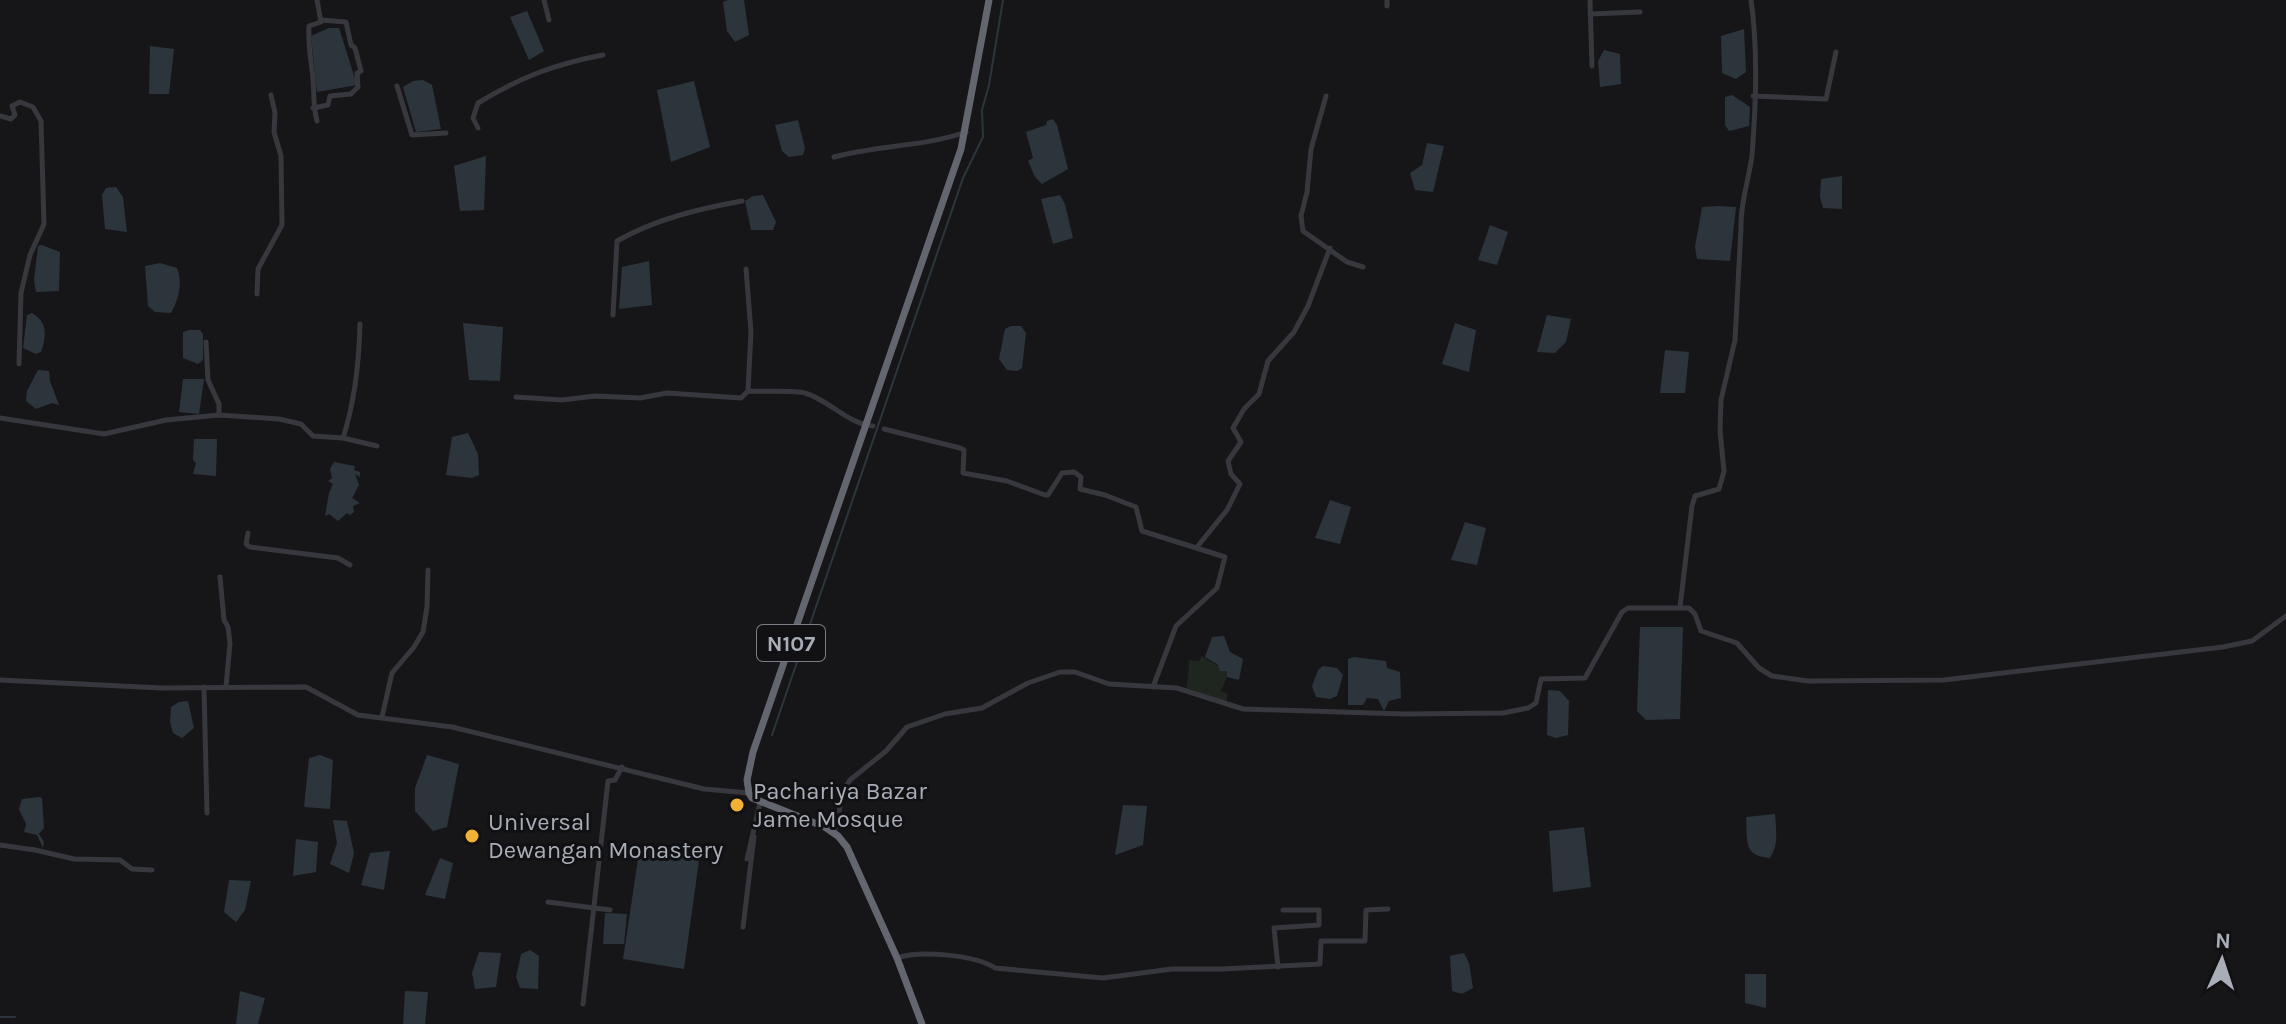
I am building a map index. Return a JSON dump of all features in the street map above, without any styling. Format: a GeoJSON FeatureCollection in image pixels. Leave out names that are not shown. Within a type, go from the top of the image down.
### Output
{"type":"FeatureCollection","features":[{"type":"Feature","properties":{"kind":"highway","name":"N107"},"geometry":{"type":"LineString","coordinates":[[749,793],[747,780],[753,752],[869,425],[966,132],[989,0]]}},
{"type":"Feature","properties":{"kind":"highway"},"geometry":{"type":"LineString","coordinates":[[749,793],[760,803],[833,832],[843,841],[897,958],[922,1024]]}},
{"type":"Feature","properties":{"kind":"street"},"geometry":{"type":"LineString","coordinates":[[317,0],[321,20]]}},
{"type":"Feature","properties":{"kind":"street"},"geometry":{"type":"LineString","coordinates":[[544,0],[549,20]]}},
{"type":"Feature","properties":{"kind":"street"},"geometry":{"type":"LineString","coordinates":[[1590,0],[1592,66]]}},
{"type":"Feature","properties":{"kind":"street"},"geometry":{"type":"LineString","coordinates":[[1680,607],[1695,496],[1719,489],[1724,471],[1721,400],[1735,340],[1740,210],[1747,192],[1752,155],[1754,23],[1751,0]]}},
{"type":"Feature","properties":{"kind":"street"},"geometry":{"type":"LineString","coordinates":[[1590,14],[1640,12]]}},
{"type":"Feature","properties":{"kind":"street"},"geometry":{"type":"LineString","coordinates":[[313,108],[328,105],[330,96],[351,94],[358,87],[357,73],[361,71],[346,22],[321,20],[309,26],[313,108],[317,121]]}},
{"type":"Feature","properties":{"kind":"street"},"geometry":{"type":"LineString","coordinates":[[1753,96],[1826,99],[1836,52]]}},
{"type":"Feature","properties":{"kind":"street"},"geometry":{"type":"LineString","coordinates":[[478,128],[473,118],[478,103],[508,85],[536,72],[603,55]]}},
{"type":"Feature","properties":{"kind":"street"},"geometry":{"type":"LineString","coordinates":[[397,86],[412,135],[446,133]]}},
{"type":"Feature","properties":{"kind":"street"},"geometry":{"type":"LineString","coordinates":[[257,294],[258,269],[282,225],[281,156],[274,132],[275,113],[271,95]]}},
{"type":"Feature","properties":{"kind":"street"},"geometry":{"type":"LineString","coordinates":[[1326,96],[1311,149],[1301,216],[1303,231],[1347,262],[1363,267]]}},
{"type":"Feature","properties":{"kind":"street"},"geometry":{"type":"LineString","coordinates":[[0,116],[11,119],[15,115],[12,106],[20,102],[33,107],[41,121],[44,224],[30,255],[21,293],[19,364]]}},
{"type":"Feature","properties":{"kind":"street"},"geometry":{"type":"LineString","coordinates":[[834,157],[966,132]]}},
{"type":"Feature","properties":{"kind":"street"},"geometry":{"type":"LineString","coordinates":[[613,315],[617,241],[640,228],[691,211],[742,201]]}},
{"type":"Feature","properties":{"kind":"street"},"geometry":{"type":"LineString","coordinates":[[1197,548],[1227,510],[1240,484],[1231,474],[1228,461],[1241,442],[1233,428],[1244,409],[1259,394],[1268,361],[1294,332],[1308,306],[1330,248]]}},
{"type":"Feature","properties":{"kind":"street"},"geometry":{"type":"LineString","coordinates":[[516,397],[554,400],[595,396],[640,398],[667,393],[741,398],[748,391],[751,332],[746,269]]}},
{"type":"Feature","properties":{"kind":"street"},"geometry":{"type":"LineString","coordinates":[[343,438],[351,412],[359,362],[360,324]]}},
{"type":"Feature","properties":{"kind":"street"},"geometry":{"type":"LineString","coordinates":[[206,342],[208,380],[219,404],[219,415]]}},
{"type":"Feature","properties":{"kind":"street"},"geometry":{"type":"LineString","coordinates":[[748,391],[800,391],[869,425]]}},
{"type":"Feature","properties":{"kind":"street"},"geometry":{"type":"LineString","coordinates":[[0,418],[104,434],[166,420],[219,415],[279,419],[301,424],[313,436],[343,438],[377,446]]}},
{"type":"Feature","properties":{"kind":"street"},"geometry":{"type":"LineString","coordinates":[[884,429],[960,448],[964,450],[963,473],[1007,481],[1045,495],[1062,473],[1074,472],[1081,477],[1080,489],[1136,507],[1142,531],[1225,557],[1217,588],[1176,626],[1153,687]]}},
{"type":"Feature","properties":{"kind":"street"},"geometry":{"type":"LineString","coordinates":[[248,533],[246,544],[250,547],[338,558],[350,565]]}},
{"type":"Feature","properties":{"kind":"street"},"geometry":{"type":"LineString","coordinates":[[382,717],[392,673],[423,632],[428,570]]}},
{"type":"Feature","properties":{"kind":"street"},"geometry":{"type":"LineString","coordinates":[[220,577],[224,620],[230,643],[226,687]]}},
{"type":"Feature","properties":{"kind":"street"},"geometry":{"type":"LineString","coordinates":[[833,832],[842,794],[850,780],[886,751],[907,727],[945,714],[982,708],[1028,683],[1060,672],[1075,672],[1109,684],[1177,688],[1243,709],[1404,714],[1516,711],[1536,703],[1541,679],[1585,678],[1625,609],[1680,607],[1693,610],[1701,631],[1737,643],[1767,673],[1779,678],[1808,681],[1944,680],[2051,670],[2223,647],[2252,641],[2286,616]]}},
{"type":"Feature","properties":{"kind":"street"},"geometry":{"type":"LineString","coordinates":[[0,680],[306,687],[358,715],[452,727],[704,789],[733,794],[749,793]]}},
{"type":"Feature","properties":{"kind":"street"},"geometry":{"type":"LineString","coordinates":[[204,687],[207,813]]}},
{"type":"Feature","properties":{"kind":"street"},"geometry":{"type":"LineString","coordinates":[[583,1004],[608,781],[615,780],[622,767]]}},
{"type":"Feature","properties":{"kind":"street"},"geometry":{"type":"LineString","coordinates":[[743,927],[760,803]]}},
{"type":"Feature","properties":{"kind":"street"},"geometry":{"type":"LineString","coordinates":[[747,859],[754,837]]}},
{"type":"Feature","properties":{"kind":"street"},"geometry":{"type":"LineString","coordinates":[[0,845],[74,859],[120,860],[132,869],[152,870]]}},
{"type":"Feature","properties":{"kind":"street"},"geometry":{"type":"LineString","coordinates":[[548,902],[610,910]]}},
{"type":"Feature","properties":{"kind":"street"},"geometry":{"type":"LineString","coordinates":[[897,958],[911,954],[962,957],[985,961],[995,968],[1103,978],[1172,969],[1320,964],[1321,941],[1365,941],[1366,910],[1388,909]]}},
{"type":"Feature","properties":{"kind":"street"},"geometry":{"type":"LineString","coordinates":[[1278,967],[1274,928],[1319,925],[1319,910],[1283,910]]}},
{"type":"Feature","properties":{"kind":"shaded area"},"geometry":{"type":"Polygon","coordinates":[[[744,0],[749,35],[735,42],[727,31],[723,2],[744,0]]]}},
{"type":"Feature","properties":{"kind":"shaded area"},"geometry":{"type":"Polygon","coordinates":[[[527,11],[544,51],[529,60],[510,17],[527,11]]]}},
{"type":"Feature","properties":{"kind":"shaded area"},"geometry":{"type":"Polygon","coordinates":[[[329,28],[339,28],[357,85],[317,92],[311,36],[329,28]]]}},
{"type":"Feature","properties":{"kind":"shaded area"},"geometry":{"type":"Polygon","coordinates":[[[1744,29],[1746,72],[1736,79],[1722,73],[1721,36],[1744,29]]]}},
{"type":"Feature","properties":{"kind":"shaded area"},"geometry":{"type":"Polygon","coordinates":[[[150,46],[174,49],[169,94],[149,94],[150,46]]]}},
{"type":"Feature","properties":{"kind":"shaded area"},"geometry":{"type":"Polygon","coordinates":[[[1604,50],[1620,54],[1621,84],[1600,87],[1598,61],[1604,50]]]}},
{"type":"Feature","properties":{"kind":"shaded area"},"geometry":{"type":"Polygon","coordinates":[[[423,80],[432,85],[441,129],[416,132],[403,87],[423,80]]]}},
{"type":"Feature","properties":{"kind":"shaded area"},"geometry":{"type":"Polygon","coordinates":[[[694,81],[710,147],[671,162],[657,90],[694,81]]]}},
{"type":"Feature","properties":{"kind":"shaded area"},"geometry":{"type":"Polygon","coordinates":[[[1732,95],[1750,107],[1749,126],[1729,131],[1725,125],[1725,97],[1732,95]]]}},
{"type":"Feature","properties":{"kind":"shaded area"},"geometry":{"type":"Polygon","coordinates":[[[1053,119],[1068,169],[1042,184],[1028,161],[1033,158],[1026,132],[1053,119]]]}},
{"type":"Feature","properties":{"kind":"shaded area"},"geometry":{"type":"Polygon","coordinates":[[[798,120],[805,148],[803,155],[789,157],[782,151],[775,125],[798,120]]]}},
{"type":"Feature","properties":{"kind":"shaded area"},"geometry":{"type":"Polygon","coordinates":[[[1427,143],[1444,146],[1433,192],[1415,190],[1410,173],[1422,165],[1427,143]]]}},
{"type":"Feature","properties":{"kind":"shaded area"},"geometry":{"type":"Polygon","coordinates":[[[486,156],[484,210],[460,211],[454,166],[486,156]]]}},
{"type":"Feature","properties":{"kind":"shaded area"},"geometry":{"type":"Polygon","coordinates":[[[1842,176],[1842,209],[1823,208],[1821,179],[1842,176]]]}},
{"type":"Feature","properties":{"kind":"shaded area"},"geometry":{"type":"Polygon","coordinates":[[[116,187],[123,197],[127,232],[105,229],[102,195],[106,188],[116,187]]]}},
{"type":"Feature","properties":{"kind":"shaded area"},"geometry":{"type":"Polygon","coordinates":[[[763,195],[776,222],[773,230],[751,230],[745,201],[763,195]]]}},
{"type":"Feature","properties":{"kind":"shaded area"},"geometry":{"type":"Polygon","coordinates":[[[1060,195],[1073,238],[1053,244],[1041,199],[1060,195]]]}},
{"type":"Feature","properties":{"kind":"shaded area"},"geometry":{"type":"Polygon","coordinates":[[[1702,207],[1736,207],[1730,261],[1697,259],[1695,247],[1702,207]]]}},
{"type":"Feature","properties":{"kind":"shaded area"},"geometry":{"type":"Polygon","coordinates":[[[1490,225],[1508,232],[1497,265],[1478,260],[1490,225]]]}},
{"type":"Feature","properties":{"kind":"shaded area"},"geometry":{"type":"Polygon","coordinates":[[[38,246],[60,252],[59,291],[36,292],[34,280],[38,246]]]}},
{"type":"Feature","properties":{"kind":"shaded area"},"geometry":{"type":"Polygon","coordinates":[[[649,261],[652,305],[619,309],[622,267],[649,261]]]}},
{"type":"Feature","properties":{"kind":"shaded area"},"geometry":{"type":"Polygon","coordinates":[[[160,263],[177,268],[179,274],[179,290],[171,313],[155,312],[148,306],[145,266],[160,263]]]}},
{"type":"Feature","properties":{"kind":"shaded area"},"geometry":{"type":"Polygon","coordinates":[[[32,313],[41,320],[44,329],[41,352],[36,354],[23,348],[27,315],[32,313]]]}},
{"type":"Feature","properties":{"kind":"shaded area"},"geometry":{"type":"Polygon","coordinates":[[[1547,315],[1571,319],[1566,342],[1555,353],[1537,352],[1547,315]]]}},
{"type":"Feature","properties":{"kind":"shaded area"},"geometry":{"type":"Polygon","coordinates":[[[463,323],[503,327],[500,381],[469,380],[463,323]]]}},
{"type":"Feature","properties":{"kind":"shaded area"},"geometry":{"type":"Polygon","coordinates":[[[1455,323],[1476,330],[1469,372],[1442,364],[1455,323]]]}},
{"type":"Feature","properties":{"kind":"shaded area"},"geometry":{"type":"Polygon","coordinates":[[[1021,326],[1026,333],[1022,368],[1017,371],[1007,370],[999,359],[1005,329],[1021,326]]]}},
{"type":"Feature","properties":{"kind":"shaded area"},"geometry":{"type":"Polygon","coordinates":[[[200,330],[203,334],[203,360],[198,364],[183,358],[183,332],[200,330]]]}},
{"type":"Feature","properties":{"kind":"shaded area"},"geometry":{"type":"Polygon","coordinates":[[[1665,350],[1689,352],[1685,393],[1660,393],[1665,350]]]}},
{"type":"Feature","properties":{"kind":"shaded area"},"geometry":{"type":"Polygon","coordinates":[[[38,370],[49,371],[59,405],[52,403],[36,409],[26,401],[27,391],[38,370]]]}},
{"type":"Feature","properties":{"kind":"shaded area"},"geometry":{"type":"Polygon","coordinates":[[[183,379],[204,379],[199,414],[179,412],[183,379]]]}},
{"type":"Feature","properties":{"kind":"shaded area"},"geometry":{"type":"Polygon","coordinates":[[[468,433],[478,454],[479,475],[472,478],[446,475],[452,437],[468,433]]]}},
{"type":"Feature","properties":{"kind":"shaded area"},"geometry":{"type":"Polygon","coordinates":[[[194,439],[217,439],[216,476],[193,474],[196,463],[193,460],[194,439]]]}},
{"type":"Feature","properties":{"kind":"shaded area"},"geometry":{"type":"Polygon","coordinates":[[[334,462],[355,466],[354,470],[360,472],[360,477],[355,474],[359,485],[352,498],[360,503],[353,506],[354,512],[350,515],[347,513],[338,521],[329,514],[325,516],[333,484],[328,481],[332,478],[330,469],[334,462]]]}},
{"type":"Feature","properties":{"kind":"shaded area"},"geometry":{"type":"Polygon","coordinates":[[[1330,500],[1351,507],[1340,544],[1315,538],[1330,500]]]}},
{"type":"Feature","properties":{"kind":"shaded area"},"geometry":{"type":"Polygon","coordinates":[[[1465,522],[1486,528],[1477,565],[1451,560],[1465,522]]]}},
{"type":"Feature","properties":{"kind":"shaded area"},"geometry":{"type":"Polygon","coordinates":[[[1640,627],[1683,627],[1680,719],[1646,720],[1637,711],[1640,627]]]}},
{"type":"Feature","properties":{"kind":"shaded area"},"geometry":{"type":"Polygon","coordinates":[[[1224,636],[1230,652],[1243,659],[1239,680],[1227,677],[1227,671],[1220,671],[1218,665],[1205,657],[1212,637],[1224,636]]]}},
{"type":"Feature","properties":{"kind":"shaded area"},"geometry":{"type":"Polygon","coordinates":[[[1201,656],[1227,671],[1221,691],[1228,694],[1226,703],[1187,688],[1189,660],[1200,661],[1201,656]]]}},
{"type":"Feature","properties":{"kind":"shaded area"},"geometry":{"type":"Polygon","coordinates":[[[1348,659],[1386,661],[1387,668],[1400,672],[1401,698],[1389,701],[1384,711],[1378,699],[1367,698],[1363,705],[1348,705],[1348,659]]]}},
{"type":"Feature","properties":{"kind":"shaded area"},"geometry":{"type":"Polygon","coordinates":[[[1323,666],[1337,668],[1343,675],[1337,696],[1330,699],[1316,697],[1312,686],[1318,670],[1323,666]]]}},
{"type":"Feature","properties":{"kind":"shaded area"},"geometry":{"type":"Polygon","coordinates":[[[1548,690],[1560,691],[1569,701],[1568,735],[1556,738],[1547,735],[1548,690]]]}},
{"type":"Feature","properties":{"kind":"shaded area"},"geometry":{"type":"Polygon","coordinates":[[[188,701],[194,728],[182,738],[173,733],[171,707],[188,701]]]}},
{"type":"Feature","properties":{"kind":"shaded area"},"geometry":{"type":"Polygon","coordinates":[[[320,755],[333,760],[330,809],[304,807],[309,758],[320,755]]]}},
{"type":"Feature","properties":{"kind":"shaded area"},"geometry":{"type":"Polygon","coordinates":[[[427,755],[459,764],[447,827],[433,831],[415,811],[415,788],[427,755]]]}},
{"type":"Feature","properties":{"kind":"shaded area"},"geometry":{"type":"Polygon","coordinates":[[[42,798],[44,828],[39,834],[44,842],[43,848],[37,835],[24,832],[26,824],[19,809],[22,799],[42,798]]]}},
{"type":"Feature","properties":{"kind":"shaded area"},"geometry":{"type":"Polygon","coordinates":[[[1123,805],[1147,806],[1143,845],[1115,855],[1123,805]]]}},
{"type":"Feature","properties":{"kind":"shaded area"},"geometry":{"type":"Polygon","coordinates":[[[1775,814],[1775,848],[1770,858],[1761,857],[1748,845],[1746,817],[1775,814]]]}},
{"type":"Feature","properties":{"kind":"shaded area"},"geometry":{"type":"Polygon","coordinates":[[[333,820],[347,821],[354,853],[349,873],[330,864],[337,843],[333,820]]]}},
{"type":"Feature","properties":{"kind":"shaded area"},"geometry":{"type":"Polygon","coordinates":[[[1584,827],[1591,887],[1553,892],[1549,831],[1584,827]]]}},
{"type":"Feature","properties":{"kind":"shaded area"},"geometry":{"type":"Polygon","coordinates":[[[296,839],[318,842],[316,872],[293,876],[296,839]]]}},
{"type":"Feature","properties":{"kind":"shaded area"},"geometry":{"type":"Polygon","coordinates":[[[640,846],[700,853],[684,969],[623,959],[640,846]]]}},
{"type":"Feature","properties":{"kind":"shaded area"},"geometry":{"type":"Polygon","coordinates":[[[390,851],[384,890],[361,885],[370,853],[390,851]]]}},
{"type":"Feature","properties":{"kind":"shaded area"},"geometry":{"type":"Polygon","coordinates":[[[440,858],[453,863],[445,899],[425,895],[440,858]]]}},
{"type":"Feature","properties":{"kind":"shaded area"},"geometry":{"type":"Polygon","coordinates":[[[229,880],[251,881],[245,910],[236,922],[224,912],[229,880]]]}},
{"type":"Feature","properties":{"kind":"shaded area"},"geometry":{"type":"Polygon","coordinates":[[[605,913],[627,914],[624,944],[603,944],[605,913]]]}},
{"type":"Feature","properties":{"kind":"shaded area"},"geometry":{"type":"Polygon","coordinates":[[[530,950],[539,956],[538,989],[520,988],[516,977],[521,954],[530,950]]]}},
{"type":"Feature","properties":{"kind":"shaded area"},"geometry":{"type":"Polygon","coordinates":[[[479,952],[501,953],[496,987],[475,989],[472,973],[479,952]]]}},
{"type":"Feature","properties":{"kind":"shaded area"},"geometry":{"type":"Polygon","coordinates":[[[1464,953],[1473,988],[1462,994],[1452,991],[1450,956],[1464,953]]]}},
{"type":"Feature","properties":{"kind":"shaded area"},"geometry":{"type":"Polygon","coordinates":[[[1745,974],[1766,974],[1766,1008],[1745,1003],[1745,974]]]}},
{"type":"Feature","properties":{"kind":"shaded area"},"geometry":{"type":"Polygon","coordinates":[[[240,991],[265,998],[258,1024],[236,1024],[240,991]]]}},
{"type":"Feature","properties":{"kind":"shaded area"},"geometry":{"type":"Polygon","coordinates":[[[405,991],[428,992],[425,1024],[403,1024],[405,991]]]}},
{"type":"Feature","properties":{"kind":"waterway"},"geometry":{"type":"LineString","coordinates":[[772,735],[963,178],[983,137],[982,110],[1003,0]]}},
{"type":"Feature","properties":{"kind":"waterway"},"geometry":{"type":"LineString","coordinates":[[0,1017],[15,1017]]}},
{"type":"Feature","properties":{"kind":"place","name":"Pachariya Bazar Jame Mosque"},"geometry":{"type":"Point","coordinates":[737,805]}},
{"type":"Feature","properties":{"kind":"place","name":"Universal Dewangan Monastery"},"geometry":{"type":"Point","coordinates":[472,836]}}]}
